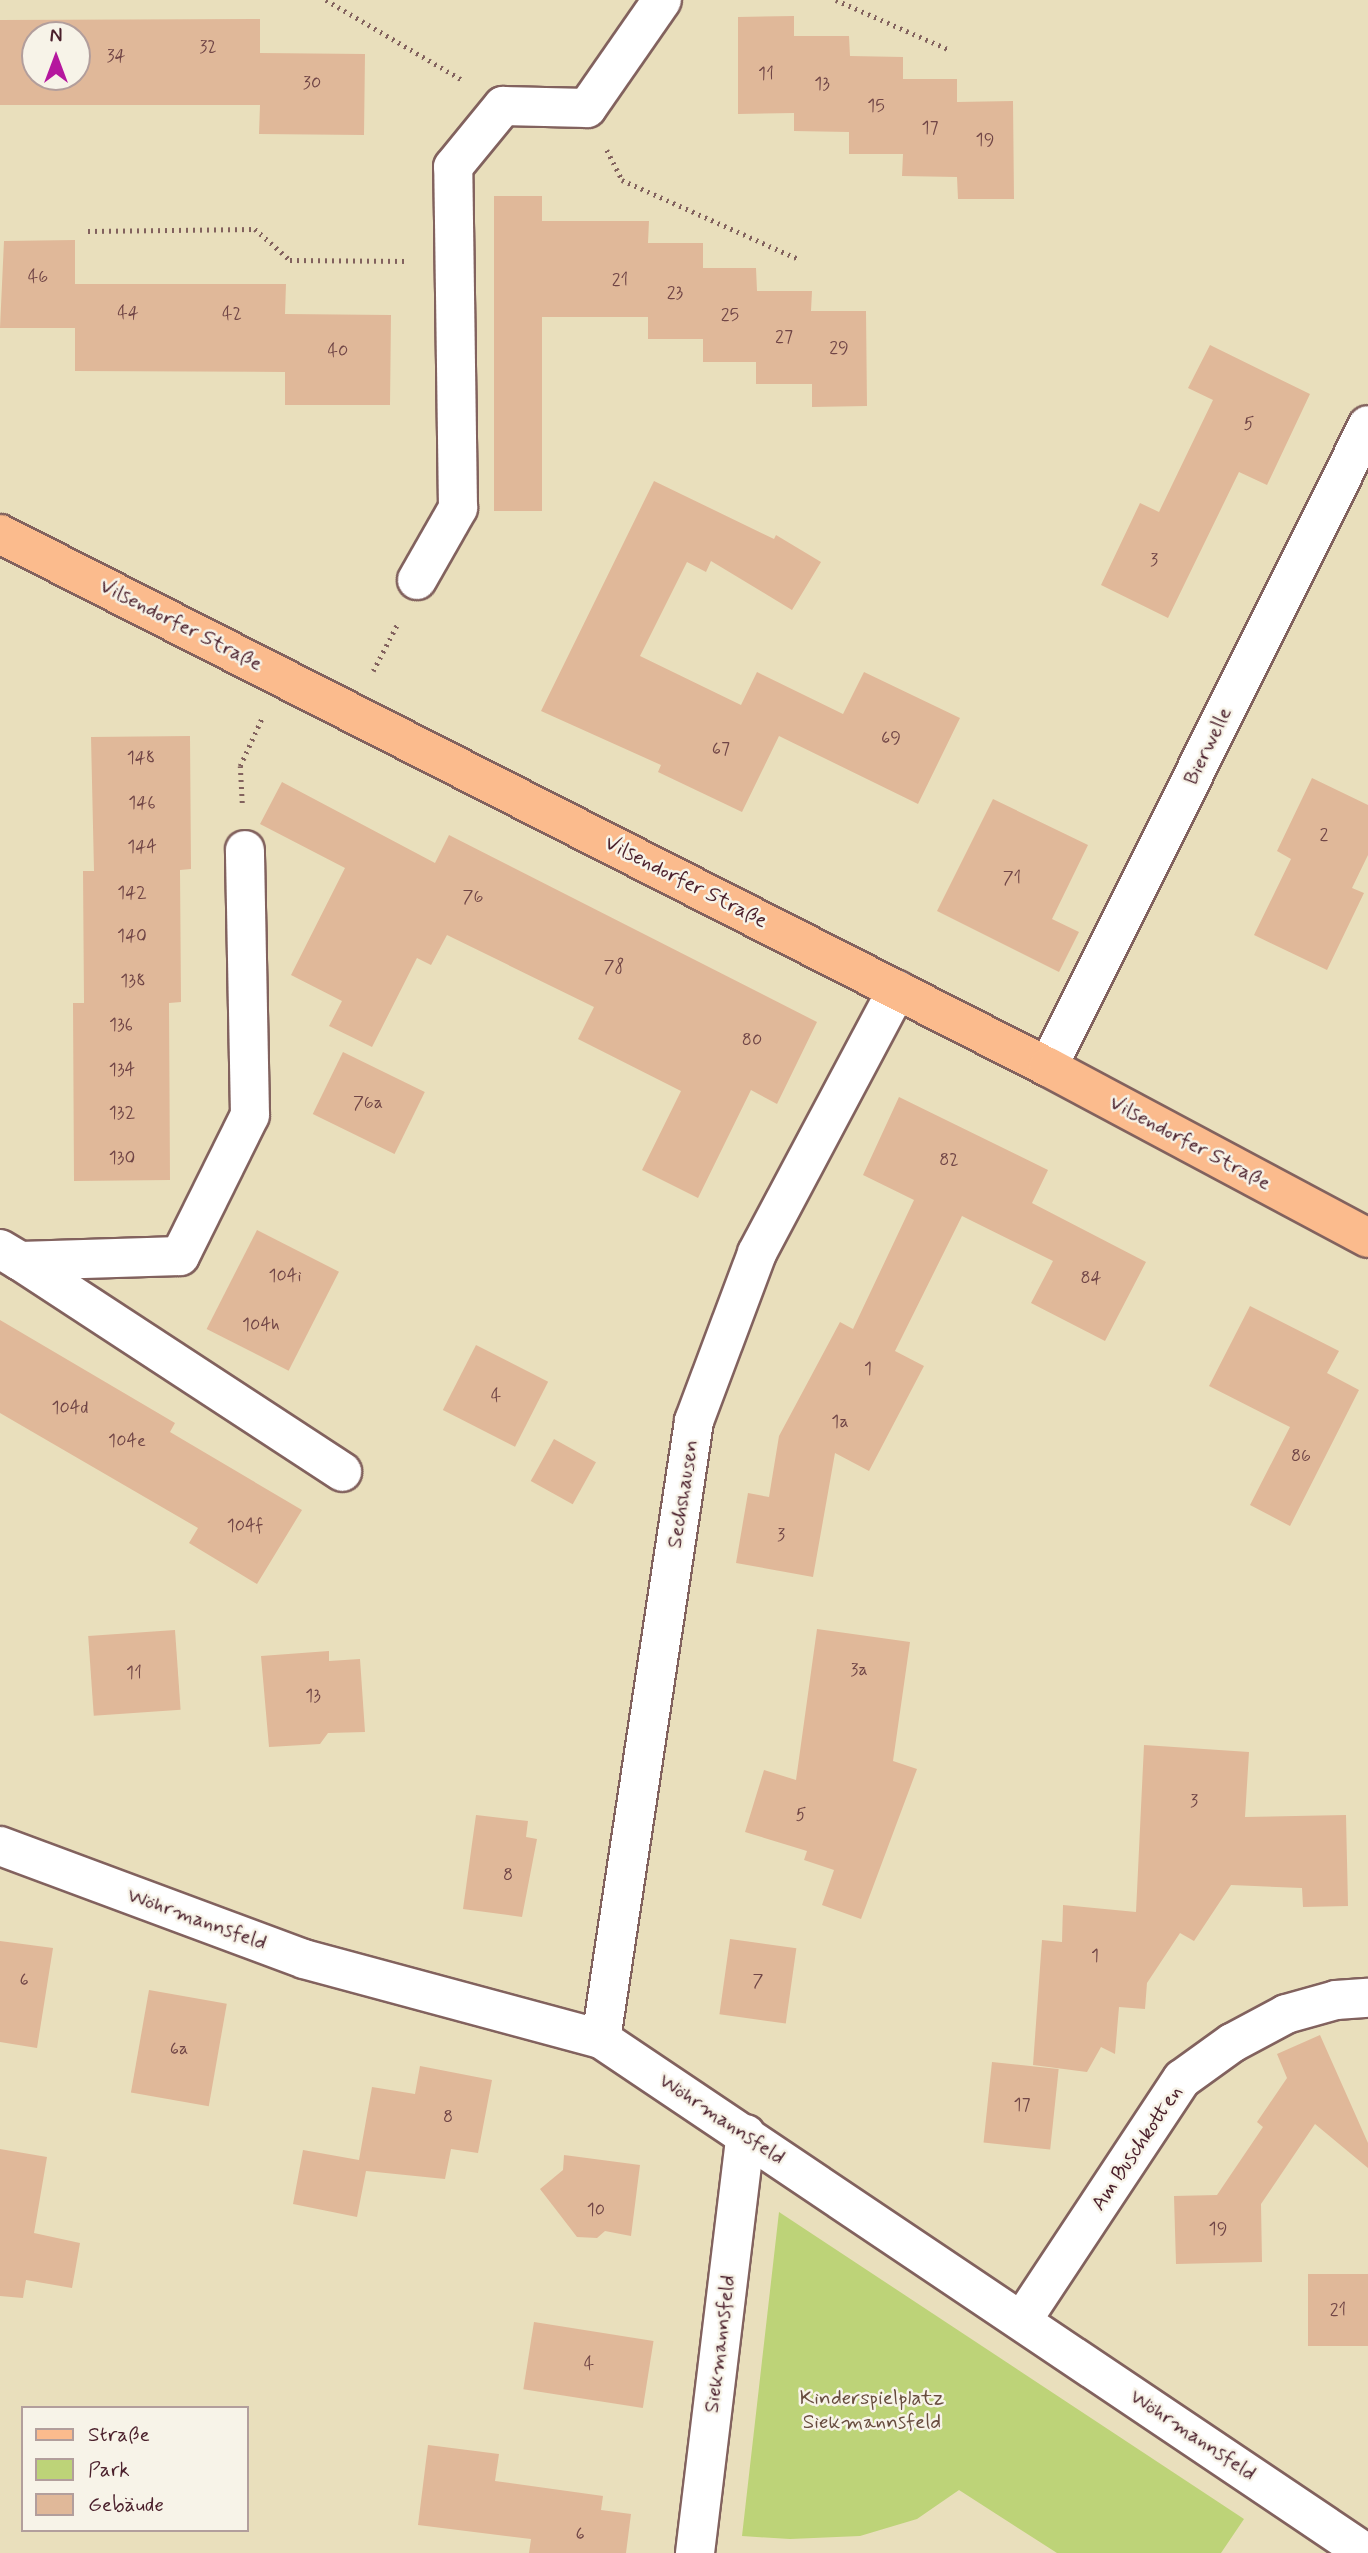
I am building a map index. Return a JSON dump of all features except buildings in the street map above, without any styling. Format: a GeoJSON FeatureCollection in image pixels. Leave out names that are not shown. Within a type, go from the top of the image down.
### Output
{"type":"FeatureCollection","features":[{"type":"Feature","properties":{"kind":"main road","name":"Vilsendorfer Straße"},"geometry":{"type":"LineString","coordinates":[[0,534],[1048,1067],[1368,1238]]}},
{"type":"Feature","properties":{"kind":"street"},"geometry":{"type":"LineString","coordinates":[[417,580],[458,508],[453,167],[503,106],[587,108],[662,0]]}},
{"type":"Feature","properties":{"kind":"street","name":"Bierwelle"},"geometry":{"type":"LineString","coordinates":[[1048,1067],[1368,425]]}},
{"type":"Feature","properties":{"kind":"street"},"geometry":{"type":"LineString","coordinates":[[10,1255],[180,1256],[250,1115],[245,850]]}},
{"type":"Feature","properties":{"kind":"street","name":"Sechshausen"},"geometry":{"type":"LineString","coordinates":[[601,2039],[694,1421],[757,1252],[897,990]]}},
{"type":"Feature","properties":{"kind":"street"},"geometry":{"type":"LineString","coordinates":[[10,1255],[342,1472]]}},
{"type":"Feature","properties":{"kind":"street","name":"Wöhrmannsfeld"},"geometry":{"type":"LineString","coordinates":[[0,1846],[304,1959],[601,2039],[1023,2319],[1366,2553]]}},
{"type":"Feature","properties":{"kind":"street","name":"Am Buschkotten"},"geometry":{"type":"LineString","coordinates":[[1023,2319],[1182,2079],[1232,2043],[1286,2014],[1336,2000],[1368,1998]]}},
{"type":"Feature","properties":{"kind":"street","name":"Siekmannsfeld"},"geometry":{"type":"LineString","coordinates":[[695,2553],[746,2134]]}},
{"type":"Feature","properties":{"kind":"path"},"geometry":{"type":"LineString","coordinates":[[326,0],[503,106]]}},
{"type":"Feature","properties":{"kind":"path"},"geometry":{"type":"LineString","coordinates":[[836,0],[950,50]]}},
{"type":"Feature","properties":{"kind":"path"},"geometry":{"type":"LineString","coordinates":[[587,108],[621,180],[799,259]]}},
{"type":"Feature","properties":{"kind":"path"},"geometry":{"type":"LineString","coordinates":[[88,231],[255,229],[290,260],[453,261]]}},
{"type":"Feature","properties":{"kind":"path"},"geometry":{"type":"LineString","coordinates":[[351,712],[417,580]]}},
{"type":"Feature","properties":{"kind":"path"},"geometry":{"type":"LineString","coordinates":[[245,850],[240,766],[281,676]]}},
{"type":"Feature","properties":{"kind":"green space","name":"Kinderspielplatz Siekmannsfeld"},"geometry":{"type":"Polygon","coordinates":[[[779,2212],[1244,2519],[1221,2553],[1057,2553],[959,2490],[917,2519],[860,2536],[790,2539],[742,2536],[779,2212]]]}}]}
